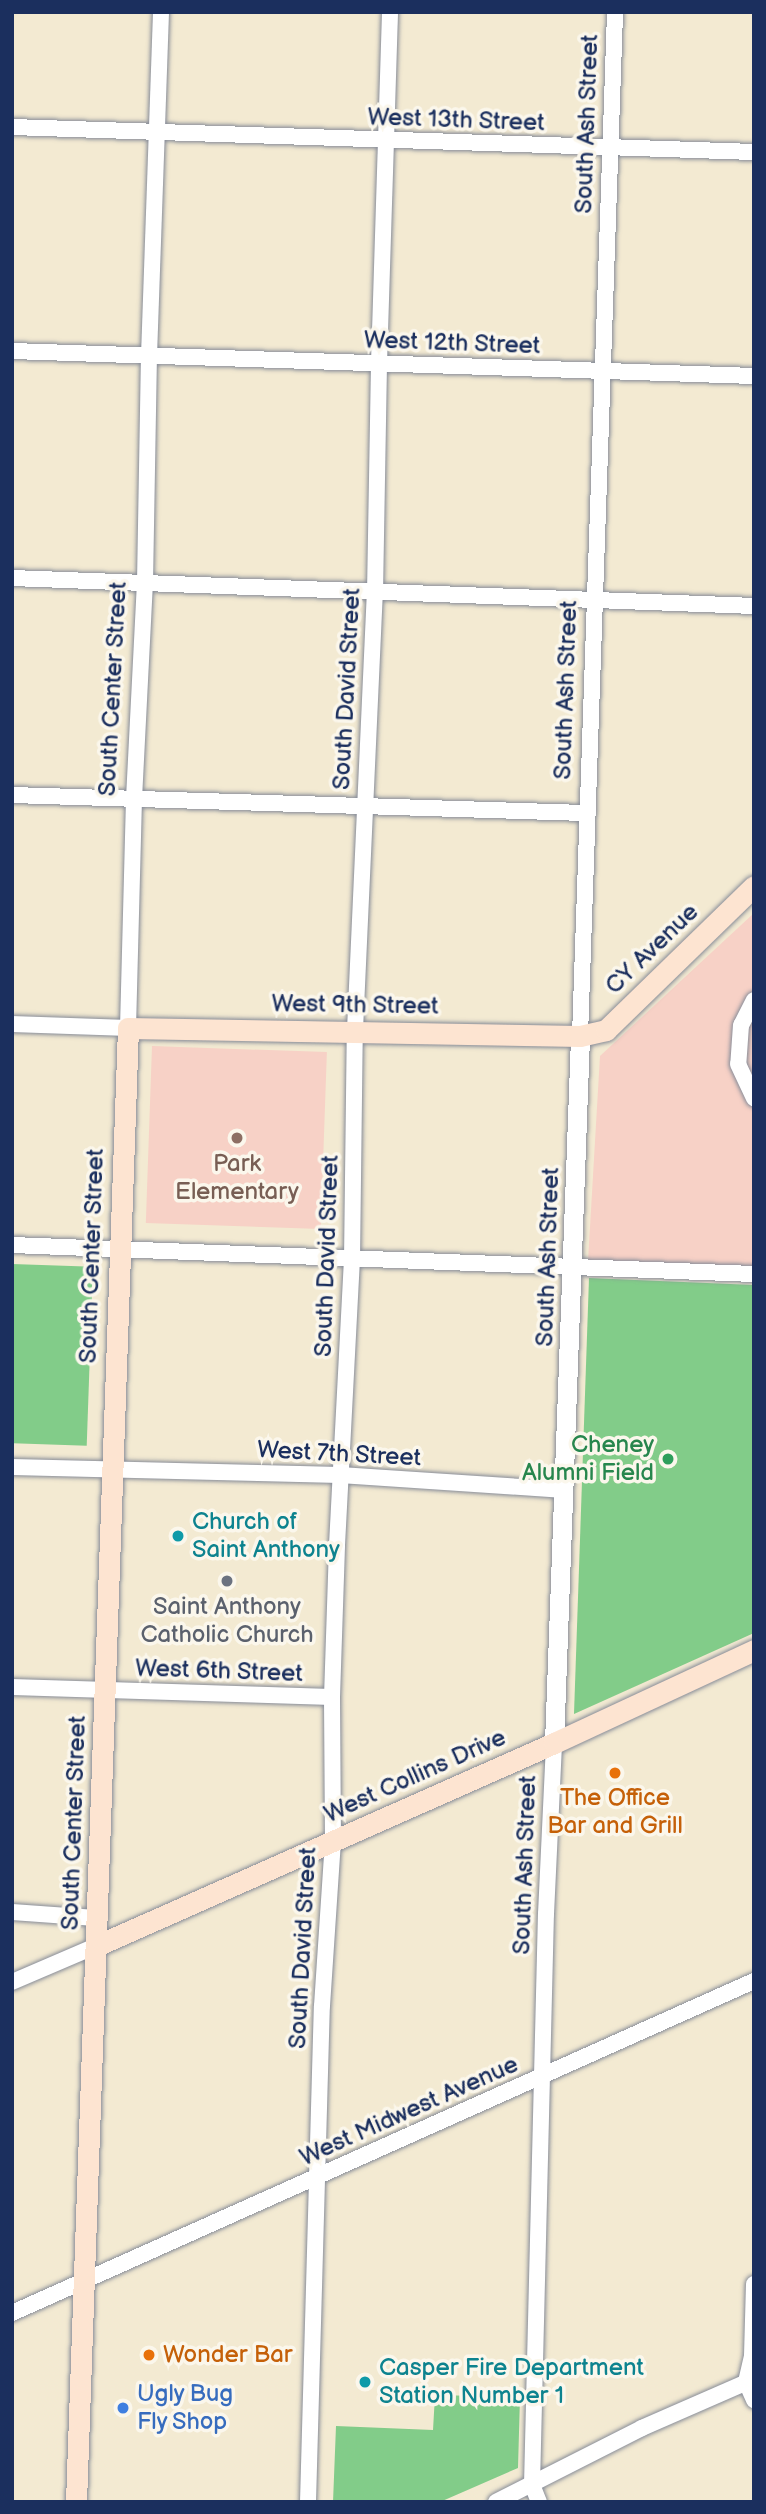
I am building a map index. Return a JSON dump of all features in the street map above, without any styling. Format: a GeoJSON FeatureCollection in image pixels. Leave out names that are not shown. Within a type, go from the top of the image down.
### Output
{"type":"FeatureCollection","features":[{"type":"Feature","properties":{"kind":"main road","name":"CY Avenue"},"geometry":{"type":"LineString","coordinates":[[580,1037],[606,1030],[754,886]]}},
{"type":"Feature","properties":{"kind":"main road","name":"West 9th Street"},"geometry":{"type":"LineString","coordinates":[[128,1028],[355,1030],[580,1037]]}},
{"type":"Feature","properties":{"kind":"main road","name":"South Center Street"},"geometry":{"type":"LineString","coordinates":[[76,2502],[110,1470],[128,1028]]}},
{"type":"Feature","properties":{"kind":"main road","name":"West Collins Drive"},"geometry":{"type":"LineString","coordinates":[[96,1946],[555,1743],[754,1650]]}},
{"type":"Feature","properties":{"kind":"street","name":"South Center Street"},"geometry":{"type":"LineString","coordinates":[[128,1028],[134,799],[145,583],[149,356],[161,12]]}},
{"type":"Feature","properties":{"kind":"street","name":"South David Street"},"geometry":{"type":"LineString","coordinates":[[308,2502],[316,2176],[332,1842],[332,1697],[340,1475],[352,1260],[355,1030],[375,593],[390,12]]}},
{"type":"Feature","properties":{"kind":"street","name":"South Ash Street"},"geometry":{"type":"LineString","coordinates":[[539,2502],[532,2485],[542,2077],[565,1490],[615,12]]}},
{"type":"Feature","properties":{"kind":"street","name":"West 13th Street"},"geometry":{"type":"LineString","coordinates":[[12,127],[754,152]]}},
{"type":"Feature","properties":{"kind":"street","name":"West 12th Street"},"geometry":{"type":"LineString","coordinates":[[12,351],[754,376]]}},
{"type":"Feature","properties":{"kind":"street"},"geometry":{"type":"LineString","coordinates":[[12,579],[754,606]]}},
{"type":"Feature","properties":{"kind":"street"},"geometry":{"type":"LineString","coordinates":[[12,795],[586,813]]}},
{"type":"Feature","properties":{"kind":"street"},"geometry":{"type":"LineString","coordinates":[[754,1000],[741,1025],[738,1064],[754,1098]]}},
{"type":"Feature","properties":{"kind":"street"},"geometry":{"type":"LineString","coordinates":[[12,1024],[128,1028]]}},
{"type":"Feature","properties":{"kind":"street"},"geometry":{"type":"LineString","coordinates":[[12,1245],[119,1247],[352,1260],[754,1274]]}},
{"type":"Feature","properties":{"kind":"street","name":"West 7th Street"},"geometry":{"type":"LineString","coordinates":[[12,1467],[340,1475],[565,1490]]}},
{"type":"Feature","properties":{"kind":"street","name":"West 6th Street"},"geometry":{"type":"LineString","coordinates":[[12,1688],[332,1697]]}},
{"type":"Feature","properties":{"kind":"street"},"geometry":{"type":"LineString","coordinates":[[12,1912],[96,1918]]}},
{"type":"Feature","properties":{"kind":"street"},"geometry":{"type":"LineString","coordinates":[[12,1982],[96,1946]]}},
{"type":"Feature","properties":{"kind":"street","name":"West Midwest Avenue"},"geometry":{"type":"LineString","coordinates":[[12,2313],[754,1981]]}},
{"type":"Feature","properties":{"kind":"street"},"geometry":{"type":"LineString","coordinates":[[754,2284],[750,2380],[754,2400]]}},
{"type":"Feature","properties":{"kind":"street"},"geometry":{"type":"LineString","coordinates":[[496,2502],[642,2428],[750,2380]]}},
{"type":"Feature","properties":{"kind":"shaded area"},"geometry":{"type":"Polygon","coordinates":[[[754,913],[754,1267],[588,1261],[600,1056],[754,913]]]}},
{"type":"Feature","properties":{"kind":"shaded area","name":"Park Elementary"},"geometry":{"type":"Polygon","coordinates":[[[152,1046],[327,1052],[321,1229],[146,1223],[152,1046]]]}},
{"type":"Feature","properties":{"kind":"green space"},"geometry":{"type":"Polygon","coordinates":[[[12,1264],[93,1267],[87,1446],[12,1443],[12,1264]]]}},
{"type":"Feature","properties":{"kind":"green space","name":"Cheney Alumni Field"},"geometry":{"type":"Polygon","coordinates":[[[589,1278],[754,1285],[754,1633],[574,1714],[589,1278]]]}},
{"type":"Feature","properties":{"kind":"green space"},"geometry":{"type":"Polygon","coordinates":[[[435,2395],[520,2397],[518,2468],[440,2502],[333,2502],[336,2426],[433,2430],[435,2395]]]}},
{"type":"Feature","properties":{"kind":"place","name":"Park Elementary"},"geometry":{"type":"Point","coordinates":[237,1138]}},
{"type":"Feature","properties":{"kind":"place","name":"Cheney Alumni Field"},"geometry":{"type":"Point","coordinates":[668,1459]}},
{"type":"Feature","properties":{"kind":"place","name":"Church of Saint Anthony"},"geometry":{"type":"Point","coordinates":[178,1536]}},
{"type":"Feature","properties":{"kind":"place","name":"Saint Anthony Catholic Church"},"geometry":{"type":"Point","coordinates":[227,1581]}},
{"type":"Feature","properties":{"kind":"place","name":"The Office Bar and Grill"},"geometry":{"type":"Point","coordinates":[615,1773]}},
{"type":"Feature","properties":{"kind":"place","name":"Wonder Bar"},"geometry":{"type":"Point","coordinates":[149,2355]}},
{"type":"Feature","properties":{"kind":"place","name":"Casper Fire Department Station Number 1"},"geometry":{"type":"Point","coordinates":[365,2382]}},
{"type":"Feature","properties":{"kind":"place","name":"Ugly Bug Fly Shop"},"geometry":{"type":"Point","coordinates":[123,2408]}}]}
